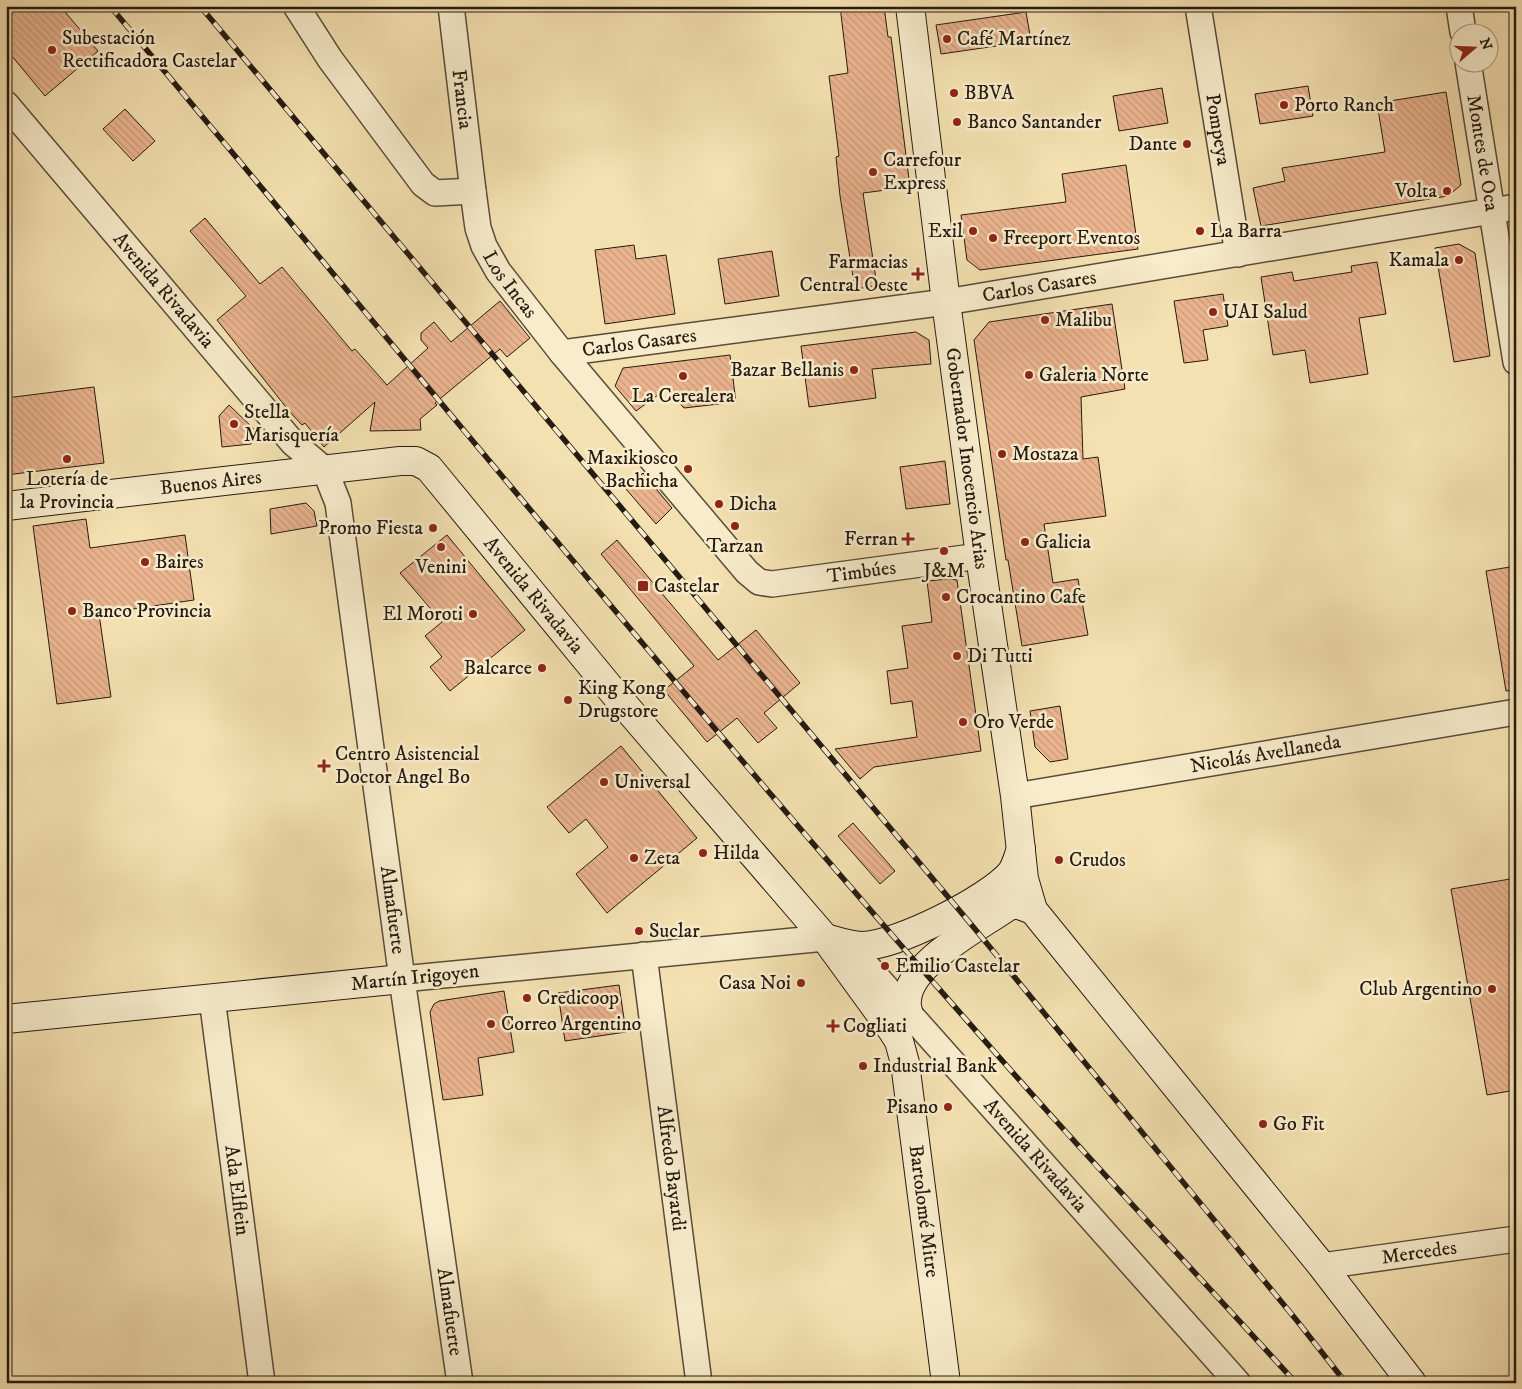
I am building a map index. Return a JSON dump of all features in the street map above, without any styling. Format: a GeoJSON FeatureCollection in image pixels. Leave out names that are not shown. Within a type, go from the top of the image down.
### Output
{"type":"FeatureCollection","features":[{"type":"Feature","properties":{"kind":"street"},"geometry":{"type":"LineString","coordinates":[[296,6],[330,59],[423,184],[435,193],[472,191]]}},
{"type":"Feature","properties":{"kind":"street","name":"Francia"},"geometry":{"type":"LineString","coordinates":[[450,6],[472,191]]}},
{"type":"Feature","properties":{"kind":"street","name":"Gobernador Inocencio Arias"},"geometry":{"type":"LineString","coordinates":[[910,6],[946,302],[980,556],[1015,796],[1024,879],[1033,910]]}},
{"type":"Feature","properties":{"kind":"street","name":"Pompeya"},"geometry":{"type":"LineString","coordinates":[[1198,6],[1238,254]]}},
{"type":"Feature","properties":{"kind":"street"},"geometry":{"type":"LineString","coordinates":[[1459,6],[1462,22]]}},
{"type":"Feature","properties":{"kind":"street","name":"Montes de Oca"},"geometry":{"type":"LineString","coordinates":[[1470,72],[1504,209],[1516,362]]}},
{"type":"Feature","properties":{"kind":"street","name":"Avenida Rivadavia"},"geometry":{"type":"LineString","coordinates":[[6,104],[293,443],[325,470]]}},
{"type":"Feature","properties":{"kind":"street","name":"Los Incas"},"geometry":{"type":"LineString","coordinates":[[472,191],[478,228],[484,246],[498,271],[562,353],[747,572]]}},
{"type":"Feature","properties":{"kind":"street","name":"Carlos Casares"},"geometry":{"type":"LineString","coordinates":[[562,353],[946,302],[1504,209]]}},
{"type":"Feature","properties":{"kind":"street","name":"Buenos Aires"},"geometry":{"type":"LineString","coordinates":[[6,506],[400,461],[416,461]]}},
{"type":"Feature","properties":{"kind":"street","name":"Avenida Rivadavia"},"geometry":{"type":"LineString","coordinates":[[416,461],[429,468],[614,693],[825,938],[899,1041]]}},
{"type":"Feature","properties":{"kind":"street","name":"Almafuerte"},"geometry":{"type":"LineString","coordinates":[[325,470],[338,503],[402,979],[460,1383]]}},
{"type":"Feature","properties":{"kind":"street","name":"Timbúes"},"geometry":{"type":"LineString","coordinates":[[747,572],[759,582],[772,584],[980,556]]}},
{"type":"Feature","properties":{"kind":"street","name":"Nicolás Avellaneda"},"geometry":{"type":"LineString","coordinates":[[1015,796],[1516,712]]}},
{"type":"Feature","properties":{"kind":"street"},"geometry":{"type":"LineString","coordinates":[[825,938],[862,946],[918,932],[993,889],[1010,873],[1017,862],[1021,849]]}},
{"type":"Feature","properties":{"kind":"street"},"geometry":{"type":"LineString","coordinates":[[909,1015],[906,1001],[909,990],[919,974],[940,953],[1007,907],[1016,904],[1033,910],[1322,1266],[1412,1383]]}},
{"type":"Feature","properties":{"kind":"street","name":"Avenida Rivadavia"},"geometry":{"type":"LineString","coordinates":[[825,938],[865,964],[1238,1383]]}},
{"type":"Feature","properties":{"kind":"street","name":"Martín Irigoyen"},"geometry":{"type":"LineString","coordinates":[[6,1019],[825,938]]}},
{"type":"Feature","properties":{"kind":"street","name":"Alfredo Bayardi"},"geometry":{"type":"LineString","coordinates":[[644,955],[699,1383]]}},
{"type":"Feature","properties":{"kind":"street","name":"Ada Elflein"},"geometry":{"type":"LineString","coordinates":[[212,998],[262,1383]]}},
{"type":"Feature","properties":{"kind":"street","name":"Bartolomé Mitre"},"geometry":{"type":"LineString","coordinates":[[899,1041],[905,1063],[946,1383]]}},
{"type":"Feature","properties":{"kind":"street","name":"Mercedes"},"geometry":{"type":"LineString","coordinates":[[1322,1266],[1516,1239]]}},
{"type":"Feature","properties":{"kind":"building","name":"Subestación Rectificadora Castelar"},"geometry":{"type":"Polygon","coordinates":[[[6,6],[60,6],[98,51],[45,96],[6,49],[6,6]]]}},
{"type":"Feature","properties":{"kind":"building"},"geometry":{"type":"Polygon","coordinates":[[[840,6],[884,6],[888,37],[891,37],[910,187],[863,193],[877,286],[855,289],[840,196],[836,157],[839,156],[829,76],[848,73],[840,6]]]}},
{"type":"Feature","properties":{"kind":"building"},"geometry":{"type":"Polygon","coordinates":[[[1026,12],[1031,41],[941,54],[936,25],[1026,12]]]}},
{"type":"Feature","properties":{"kind":"building","name":"Porto Ranch"},"geometry":{"type":"Polygon","coordinates":[[[1308,86],[1313,116],[1260,124],[1255,94],[1308,86]]]}},
{"type":"Feature","properties":{"kind":"building"},"geometry":{"type":"Polygon","coordinates":[[[1162,88],[1168,123],[1119,131],[1113,96],[1162,88]]]}},
{"type":"Feature","properties":{"kind":"building"},"geometry":{"type":"Polygon","coordinates":[[[1446,92],[1461,185],[1448,196],[1261,226],[1253,188],[1285,181],[1282,168],[1385,152],[1377,103],[1446,92]]]}},
{"type":"Feature","properties":{"kind":"building"},"geometry":{"type":"Polygon","coordinates":[[[125,109],[155,141],[133,161],[103,129],[125,109]]]}},
{"type":"Feature","properties":{"kind":"building"},"geometry":{"type":"Polygon","coordinates":[[[1126,165],[1138,249],[980,270],[967,260],[961,215],[1066,202],[1062,174],[1126,165]]]}},
{"type":"Feature","properties":{"kind":"building"},"geometry":{"type":"Polygon","coordinates":[[[205,218],[260,284],[282,267],[352,351],[355,349],[387,385],[428,348],[421,340],[421,333],[434,322],[451,342],[500,301],[530,338],[507,357],[500,349],[435,403],[437,405],[420,419],[421,430],[370,431],[375,402],[324,447],[305,423],[302,425],[289,411],[217,320],[246,296],[190,231],[205,218]]]}},
{"type":"Feature","properties":{"kind":"building"},"geometry":{"type":"Polygon","coordinates":[[[1459,244],[1475,253],[1490,356],[1454,362],[1435,248],[1459,244]]]}},
{"type":"Feature","properties":{"kind":"building"},"geometry":{"type":"Polygon","coordinates":[[[634,245],[636,259],[666,255],[675,314],[605,324],[595,250],[634,245]]]}},
{"type":"Feature","properties":{"kind":"building"},"geometry":{"type":"Polygon","coordinates":[[[772,251],[779,296],[725,304],[718,259],[772,251]]]}},
{"type":"Feature","properties":{"kind":"building"},"geometry":{"type":"Polygon","coordinates":[[[1377,262],[1386,314],[1359,318],[1368,374],[1310,383],[1305,350],[1273,355],[1261,277],[1292,272],[1294,281],[1352,272],[1351,266],[1377,262]]]}},
{"type":"Feature","properties":{"kind":"building"},"geometry":{"type":"Polygon","coordinates":[[[1223,294],[1228,326],[1203,330],[1208,360],[1184,363],[1174,301],[1223,294]]]}},
{"type":"Feature","properties":{"kind":"building"},"geometry":{"type":"Polygon","coordinates":[[[1112,304],[1125,389],[1081,397],[1083,459],[1098,457],[1106,516],[1044,524],[1053,583],[1078,579],[1088,635],[1022,646],[1008,560],[1006,560],[974,340],[989,322],[1112,304]]]}},
{"type":"Feature","properties":{"kind":"building"},"geometry":{"type":"Polygon","coordinates":[[[916,332],[929,340],[931,364],[872,369],[876,398],[809,407],[801,346],[916,332]]]}},
{"type":"Feature","properties":{"kind":"building"},"geometry":{"type":"Polygon","coordinates":[[[730,355],[736,402],[684,408],[666,389],[636,411],[615,386],[623,368],[730,355]]]}},
{"type":"Feature","properties":{"kind":"building"},"geometry":{"type":"Polygon","coordinates":[[[94,387],[104,463],[6,475],[6,398],[94,387]]]}},
{"type":"Feature","properties":{"kind":"building","name":"Stella Marisquería"},"geometry":{"type":"Polygon","coordinates":[[[229,405],[256,431],[251,444],[222,447],[219,416],[229,405]]]}},
{"type":"Feature","properties":{"kind":"building"},"geometry":{"type":"Polygon","coordinates":[[[945,461],[950,504],[906,509],[900,467],[945,461]]]}},
{"type":"Feature","properties":{"kind":"building"},"geometry":{"type":"Polygon","coordinates":[[[643,473],[672,508],[656,524],[626,489],[643,473]]]}},
{"type":"Feature","properties":{"kind":"building"},"geometry":{"type":"Polygon","coordinates":[[[306,503],[314,511],[317,526],[271,534],[270,509],[306,503]]]}},
{"type":"Feature","properties":{"kind":"building","name":"Banco Provincia"},"geometry":{"type":"Polygon","coordinates":[[[86,519],[90,548],[185,535],[194,600],[99,614],[111,697],[57,704],[33,526],[86,519]]]}},
{"type":"Feature","properties":{"kind":"building"},"geometry":{"type":"Polygon","coordinates":[[[447,535],[525,630],[450,691],[430,667],[442,657],[425,636],[442,622],[400,573],[447,535]]]}},
{"type":"Feature","properties":{"kind":"building"},"geometry":{"type":"Polygon","coordinates":[[[617,540],[718,660],[756,630],[800,683],[764,713],[777,728],[758,743],[737,718],[707,742],[664,690],[694,666],[601,554],[617,540]]]}},
{"type":"Feature","properties":{"kind":"building"},"geometry":{"type":"Polygon","coordinates":[[[1516,566],[1516,690],[1506,691],[1486,571],[1516,566]]]}},
{"type":"Feature","properties":{"kind":"building"},"geometry":{"type":"Polygon","coordinates":[[[957,580],[981,751],[874,767],[860,779],[835,749],[917,737],[912,701],[891,704],[887,671],[908,668],[902,626],[932,622],[927,581],[957,580]]]}},
{"type":"Feature","properties":{"kind":"building"},"geometry":{"type":"Polygon","coordinates":[[[1060,706],[1068,759],[1050,762],[1035,747],[1030,711],[1060,706]]]}},
{"type":"Feature","properties":{"kind":"building"},"geometry":{"type":"Polygon","coordinates":[[[621,746],[697,838],[607,913],[576,874],[608,847],[586,819],[569,833],[547,807],[621,746]]]}},
{"type":"Feature","properties":{"kind":"building"},"geometry":{"type":"Polygon","coordinates":[[[853,823],[895,871],[880,884],[838,836],[853,823]]]}},
{"type":"Feature","properties":{"kind":"building","name":"Club Argentino"},"geometry":{"type":"Polygon","coordinates":[[[1516,878],[1516,1090],[1487,1095],[1451,889],[1516,878]]]}},
{"type":"Feature","properties":{"kind":"building"},"geometry":{"type":"Polygon","coordinates":[[[619,985],[626,1032],[565,1041],[558,993],[619,985]]]}},
{"type":"Feature","properties":{"kind":"building"},"geometry":{"type":"Polygon","coordinates":[[[504,991],[514,1052],[478,1058],[483,1095],[443,1100],[430,1012],[434,1004],[439,1001],[504,991]]]}},
{"type":"Feature","properties":{"kind":"railway"},"geometry":{"type":"LineString","coordinates":[[110,6],[779,804],[1042,1106],[1296,1383]]}},
{"type":"Feature","properties":{"kind":"railway"},"geometry":{"type":"LineString","coordinates":[[200,6],[975,929],[1346,1383]]}},
{"type":"Feature","properties":{"kind":"place","name":"Café Martínez"},"geometry":{"type":"Point","coordinates":[947,39]}},
{"type":"Feature","properties":{"kind":"place","name":"Subestación Rectificadora Castelar"},"geometry":{"type":"Point","coordinates":[52,50]}},
{"type":"Feature","properties":{"kind":"place","name":"BBVA"},"geometry":{"type":"Point","coordinates":[954,93]}},
{"type":"Feature","properties":{"kind":"place","name":"Porto Ranch"},"geometry":{"type":"Point","coordinates":[1284,105]}},
{"type":"Feature","properties":{"kind":"place","name":"Banco Santander"},"geometry":{"type":"Point","coordinates":[957,122]}},
{"type":"Feature","properties":{"kind":"place","name":"Dante"},"geometry":{"type":"Point","coordinates":[1187,144]}},
{"type":"Feature","properties":{"kind":"place","name":"Carrefour Express"},"geometry":{"type":"Point","coordinates":[873,172]}},
{"type":"Feature","properties":{"kind":"place","name":"Volta"},"geometry":{"type":"Point","coordinates":[1447,191]}},
{"type":"Feature","properties":{"kind":"place","name":"Exil"},"geometry":{"type":"Point","coordinates":[973,231]}},
{"type":"Feature","properties":{"kind":"place","name":"La Barra"},"geometry":{"type":"Point","coordinates":[1200,231]}},
{"type":"Feature","properties":{"kind":"place","name":"Freeport Eventos"},"geometry":{"type":"Point","coordinates":[993,238]}},
{"type":"Feature","properties":{"kind":"place","name":"Kamala"},"geometry":{"type":"Point","coordinates":[1459,260]}},
{"type":"Feature","properties":{"kind":"place","name":"Farmacias Central Oeste"},"geometry":{"type":"Point","coordinates":[918,274]}},
{"type":"Feature","properties":{"kind":"place","name":"UAI Salud"},"geometry":{"type":"Point","coordinates":[1213,312]}},
{"type":"Feature","properties":{"kind":"place","name":"Malibu"},"geometry":{"type":"Point","coordinates":[1045,320]}},
{"type":"Feature","properties":{"kind":"place","name":"Bazar Bellanis"},"geometry":{"type":"Point","coordinates":[854,370]}},
{"type":"Feature","properties":{"kind":"place","name":"Galeria Norte"},"geometry":{"type":"Point","coordinates":[1029,375]}},
{"type":"Feature","properties":{"kind":"place","name":"La Cerealera"},"geometry":{"type":"Point","coordinates":[683,376]}},
{"type":"Feature","properties":{"kind":"place","name":"Stella Marisquería"},"geometry":{"type":"Point","coordinates":[234,424]}},
{"type":"Feature","properties":{"kind":"place","name":"Mostaza"},"geometry":{"type":"Point","coordinates":[1002,454]}},
{"type":"Feature","properties":{"kind":"place","name":"Lotería de la Provincia"},"geometry":{"type":"Point","coordinates":[67,459]}},
{"type":"Feature","properties":{"kind":"place","name":"Maxikiosco Bachicha"},"geometry":{"type":"Point","coordinates":[688,469]}},
{"type":"Feature","properties":{"kind":"place","name":"Dicha"},"geometry":{"type":"Point","coordinates":[719,504]}},
{"type":"Feature","properties":{"kind":"place","name":"Tarzan"},"geometry":{"type":"Point","coordinates":[735,526]}},
{"type":"Feature","properties":{"kind":"place","name":"Promo Fiesta"},"geometry":{"type":"Point","coordinates":[433,528]}},
{"type":"Feature","properties":{"kind":"place","name":"Ferran"},"geometry":{"type":"Point","coordinates":[908,539]}},
{"type":"Feature","properties":{"kind":"place","name":"Galicia"},"geometry":{"type":"Point","coordinates":[1025,542]}},
{"type":"Feature","properties":{"kind":"place","name":"Venini"},"geometry":{"type":"Point","coordinates":[441,547]}},
{"type":"Feature","properties":{"kind":"place","name":"J&M"},"geometry":{"type":"Point","coordinates":[944,551]}},
{"type":"Feature","properties":{"kind":"place","name":"Baires"},"geometry":{"type":"Point","coordinates":[145,562]}},
{"type":"Feature","properties":{"kind":"place","name":"Castelar"},"geometry":{"type":"Point","coordinates":[643,586]}},
{"type":"Feature","properties":{"kind":"place","name":"Crocantino Cafe"},"geometry":{"type":"Point","coordinates":[946,597]}},
{"type":"Feature","properties":{"kind":"place","name":"Banco Provincia"},"geometry":{"type":"Point","coordinates":[72,611]}},
{"type":"Feature","properties":{"kind":"place","name":"El Moroti"},"geometry":{"type":"Point","coordinates":[473,614]}},
{"type":"Feature","properties":{"kind":"place","name":"Di Tutti"},"geometry":{"type":"Point","coordinates":[957,656]}},
{"type":"Feature","properties":{"kind":"place","name":"Balcarce"},"geometry":{"type":"Point","coordinates":[542,668]}},
{"type":"Feature","properties":{"kind":"place","name":"King Kong Drugstore"},"geometry":{"type":"Point","coordinates":[568,700]}},
{"type":"Feature","properties":{"kind":"place","name":"Oro Verde"},"geometry":{"type":"Point","coordinates":[963,722]}},
{"type":"Feature","properties":{"kind":"place","name":"Centro Asistencial Doctor Angel Bo"},"geometry":{"type":"Point","coordinates":[324,766]}},
{"type":"Feature","properties":{"kind":"place","name":"Universal"},"geometry":{"type":"Point","coordinates":[604,782]}},
{"type":"Feature","properties":{"kind":"place","name":"Hilda"},"geometry":{"type":"Point","coordinates":[703,853]}},
{"type":"Feature","properties":{"kind":"place","name":"Zeta"},"geometry":{"type":"Point","coordinates":[634,858]}},
{"type":"Feature","properties":{"kind":"place","name":"Crudos"},"geometry":{"type":"Point","coordinates":[1059,860]}},
{"type":"Feature","properties":{"kind":"place","name":"Suclar"},"geometry":{"type":"Point","coordinates":[639,931]}},
{"type":"Feature","properties":{"kind":"place","name":"Emilio Castelar"},"geometry":{"type":"Point","coordinates":[885,966]}},
{"type":"Feature","properties":{"kind":"place","name":"Casa Noi"},"geometry":{"type":"Point","coordinates":[801,983]}},
{"type":"Feature","properties":{"kind":"place","name":"Club Argentino"},"geometry":{"type":"Point","coordinates":[1492,989]}},
{"type":"Feature","properties":{"kind":"place","name":"Credicoop"},"geometry":{"type":"Point","coordinates":[527,998]}},
{"type":"Feature","properties":{"kind":"place","name":"Correo Argentino"},"geometry":{"type":"Point","coordinates":[491,1024]}},
{"type":"Feature","properties":{"kind":"place","name":"Cogliati"},"geometry":{"type":"Point","coordinates":[833,1026]}},
{"type":"Feature","properties":{"kind":"place","name":"Industrial Bank"},"geometry":{"type":"Point","coordinates":[863,1066]}},
{"type":"Feature","properties":{"kind":"place","name":"Pisano"},"geometry":{"type":"Point","coordinates":[948,1107]}},
{"type":"Feature","properties":{"kind":"place","name":"Go Fit"},"geometry":{"type":"Point","coordinates":[1263,1124]}}]}
